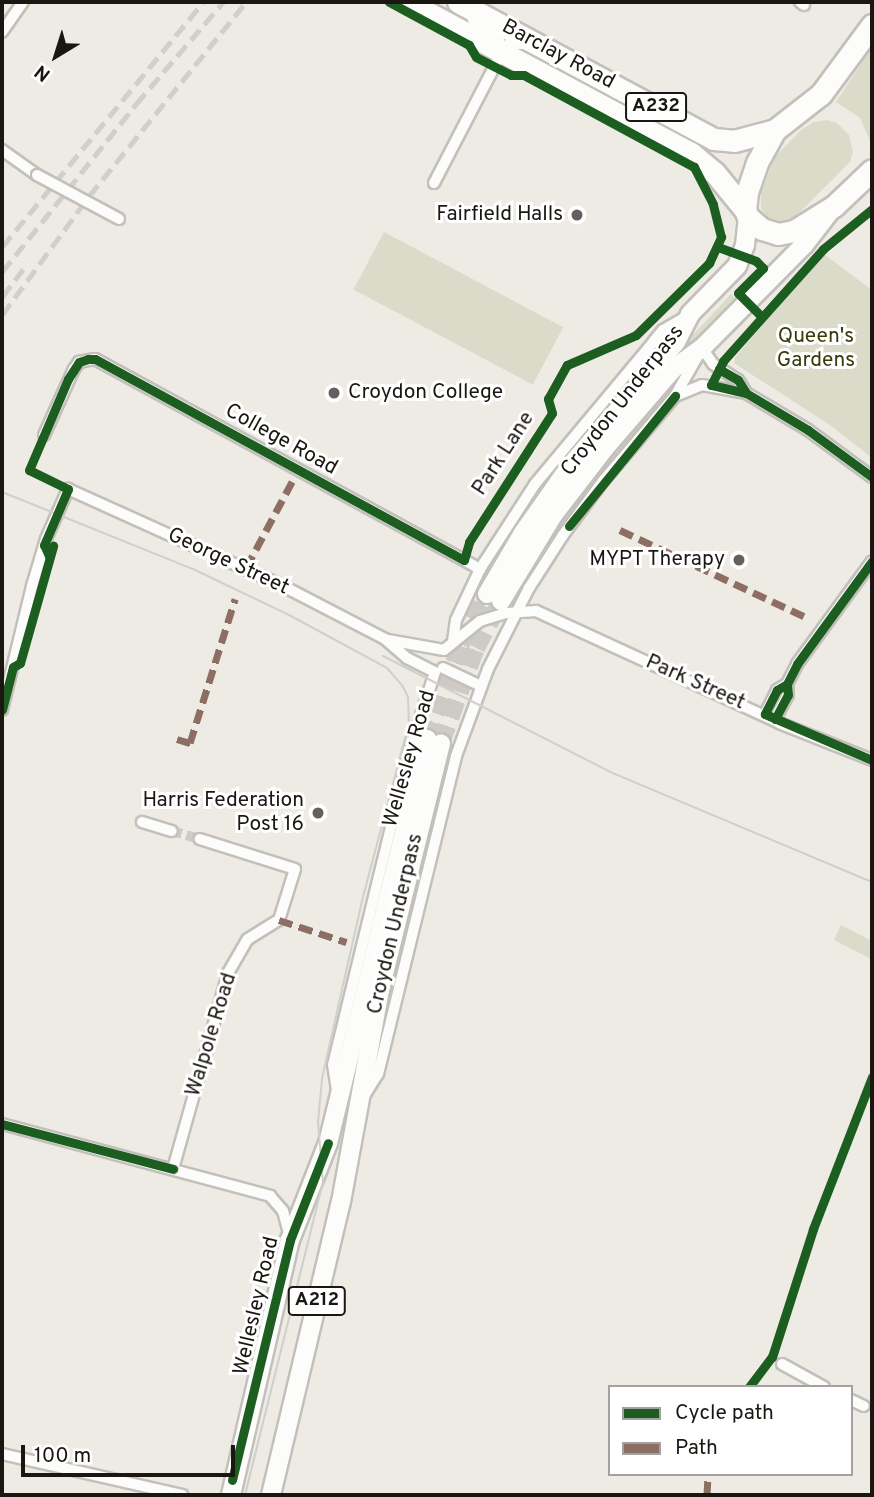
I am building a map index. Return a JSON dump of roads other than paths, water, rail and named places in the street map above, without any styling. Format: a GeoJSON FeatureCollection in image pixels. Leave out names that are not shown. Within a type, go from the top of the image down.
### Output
{"type":"FeatureCollection","features":[{"type":"Feature","properties":{"kind":"highway","name":"Barclay Road"},"geometry":{"type":"LineString","coordinates":[[408,2],[691,153],[714,172],[747,214]]}},
{"type":"Feature","properties":{"kind":"highway","name":"Barclay Road"},"geometry":{"type":"LineString","coordinates":[[458,2],[713,139],[734,141],[775,130]]}},
{"type":"Feature","properties":{"kind":"highway"},"geometry":{"type":"LineString","coordinates":[[872,23],[821,94],[775,130],[757,163],[747,192],[747,214],[762,229],[786,234],[804,226],[834,206],[872,170]]}},
{"type":"Feature","properties":{"kind":"main road"},"geometry":{"type":"LineString","coordinates":[[702,348],[804,245],[834,206]]}},
{"type":"Feature","properties":{"kind":"main road","name":"Park Lane"},"geometry":{"type":"LineString","coordinates":[[690,314],[737,266],[745,244],[747,214]]}},
{"type":"Feature","properties":{"kind":"main road","name":"Croydon Underpass"},"geometry":{"type":"LineString","coordinates":[[502,602],[555,486],[676,342],[690,314]]}},
{"type":"Feature","properties":{"kind":"main road","name":"Croydon Underpass"},"geometry":{"type":"LineString","coordinates":[[502,602],[543,530],[586,471],[673,369],[702,348]]}},
{"type":"Feature","properties":{"kind":"main road","name":"Croydon Underpass"},"geometry":{"type":"LineString","coordinates":[[338,1096],[434,741],[357,1106]]}},
{"type":"Feature","properties":{"kind":"main road","name":"Wellesley Road"},"geometry":{"type":"LineString","coordinates":[[231,1488],[290,1240],[328,1143],[338,1096]]}},
{"type":"Feature","properties":{"kind":"main road","name":"Wellesley Road"},"geometry":{"type":"LineString","coordinates":[[271,1495],[341,1202],[357,1106]]}},
{"type":"Feature","properties":{"kind":"street"},"geometry":{"type":"LineString","coordinates":[[2,32],[23,2]]}},
{"type":"Feature","properties":{"kind":"street"},"geometry":{"type":"LineString","coordinates":[[448,2],[499,39],[502,52]]}},
{"type":"Feature","properties":{"kind":"street"},"geometry":{"type":"LineString","coordinates":[[434,183],[502,52],[513,43],[542,46]]}},
{"type":"Feature","properties":{"kind":"street"},"geometry":{"type":"LineString","coordinates":[[2,150],[37,174],[119,219]]}},
{"type":"Feature","properties":{"kind":"street","name":"Park Lane"},"geometry":{"type":"LineString","coordinates":[[453,641],[456,621],[480,569],[514,514],[580,427],[663,330],[690,314]]}},
{"type":"Feature","properties":{"kind":"street"},"geometry":{"type":"LineString","coordinates":[[481,686],[502,602],[550,555],[588,500],[675,396],[702,348],[713,364],[738,380],[747,393]]}},
{"type":"Feature","properties":{"kind":"street","name":"College Road"},"geometry":{"type":"LineString","coordinates":[[44,435],[68,379],[79,362],[95,359],[480,569]]}},
{"type":"Feature","properties":{"kind":"street"},"geometry":{"type":"LineString","coordinates":[[675,396],[702,385],[747,393],[808,430],[872,477]]}},
{"type":"Feature","properties":{"kind":"street","name":"George Street"},"geometry":{"type":"LineString","coordinates":[[2,710],[46,539],[68,489],[257,574],[385,639],[407,658],[481,686]]}},
{"type":"Feature","properties":{"kind":"street"},"geometry":{"type":"LineString","coordinates":[[770,717],[788,695],[788,684],[806,650],[872,561]]}},
{"type":"Feature","properties":{"kind":"street","name":"Park Lane"},"geometry":{"type":"LineString","coordinates":[[444,650],[502,602]]}},
{"type":"Feature","properties":{"kind":"street","name":"Park Street"},"geometry":{"type":"LineString","coordinates":[[502,602],[542,613],[770,717],[872,760]]}},
{"type":"Feature","properties":{"kind":"street","name":"George Street"},"geometry":{"type":"LineString","coordinates":[[385,639],[444,650]]}},
{"type":"Feature","properties":{"kind":"street"},"geometry":{"type":"LineString","coordinates":[[439,670],[444,650]]}},
{"type":"Feature","properties":{"kind":"street","name":"Wellesley Road"},"geometry":{"type":"LineString","coordinates":[[338,1096],[333,1065],[406,765],[439,670]]}},
{"type":"Feature","properties":{"kind":"street","name":"Wellesley Road"},"geometry":{"type":"LineString","coordinates":[[357,1106],[378,1074],[456,756],[481,686]]}},
{"type":"Feature","properties":{"kind":"street"},"geometry":{"type":"LineString","coordinates":[[142,822],[172,831]]}},
{"type":"Feature","properties":{"kind":"street","name":"Walpole Road"},"geometry":{"type":"LineString","coordinates":[[173,1169],[228,974],[248,939],[279,920],[295,869],[200,839]]}},
{"type":"Feature","properties":{"kind":"street"},"geometry":{"type":"LineString","coordinates":[[2,1124],[274,1198],[284,1212],[290,1240]]}},
{"type":"Feature","properties":{"kind":"street"},"geometry":{"type":"LineString","coordinates":[[782,1364],[820,1385]]}},
{"type":"Feature","properties":{"kind":"street"},"geometry":{"type":"LineString","coordinates":[[853,1402],[864,1406]]}},
{"type":"Feature","properties":{"kind":"street"},"geometry":{"type":"LineString","coordinates":[[2,1454],[182,1495]]}},
{"type":"Feature","properties":{"kind":"street"},"geometry":{"type":"LineString","coordinates":[[219,1495],[231,1488]]}},
{"type":"Feature","properties":{"kind":"tunnel"},"geometry":{"type":"LineString","coordinates":[[427,739],[461,644],[487,594]]}},
{"type":"Feature","properties":{"kind":"tunnel"},"geometry":{"type":"LineString","coordinates":[[441,743],[476,648],[501,601]]}},
{"type":"Feature","properties":{"kind":"tunnel"},"geometry":{"type":"LineString","coordinates":[[172,831],[200,839]]}},
{"type":"Feature","properties":{"kind":"tram line"},"geometry":{"type":"LineString","coordinates":[[2,492],[193,569],[291,616],[387,668],[402,685],[408,697],[409,723],[362,901],[322,1079],[318,1122],[323,1182],[245,1495]]}},
{"type":"Feature","properties":{"kind":"tram line"},"geometry":{"type":"LineString","coordinates":[[383,656],[615,774],[872,882]]}},
{"type":"Feature","properties":{"kind":"railway"},"geometry":{"type":"LineString","coordinates":[[2,247],[203,2]]}},
{"type":"Feature","properties":{"kind":"railway"},"geometry":{"type":"LineString","coordinates":[[2,272],[136,104],[223,2]]}},
{"type":"Feature","properties":{"kind":"railway"},"geometry":{"type":"LineString","coordinates":[[2,315],[89,196],[246,2]]}},
{"type":"Feature","properties":{"kind":"railway"},"geometry":{"type":"LineString","coordinates":[[2,297],[23,269]]}},
{"type":"Feature","properties":{"kind":"place","name":"Fairfield Halls"},"geometry":{"type":"Point","coordinates":[577,215]}},
{"type":"Feature","properties":{"kind":"place","name":"Croydon College"},"geometry":{"type":"Point","coordinates":[334,393]}},
{"type":"Feature","properties":{"kind":"place","name":"MYPT Therapy"},"geometry":{"type":"Point","coordinates":[739,560]}},
{"type":"Feature","properties":{"kind":"place","name":"Harris Federation Post 16"},"geometry":{"type":"Point","coordinates":[318,813]}},
{"type":"Feature","properties":{"kind":"park label","name":"Queen's Gardens"},"geometry":{"type":"Point","coordinates":[816,349]}}]}
